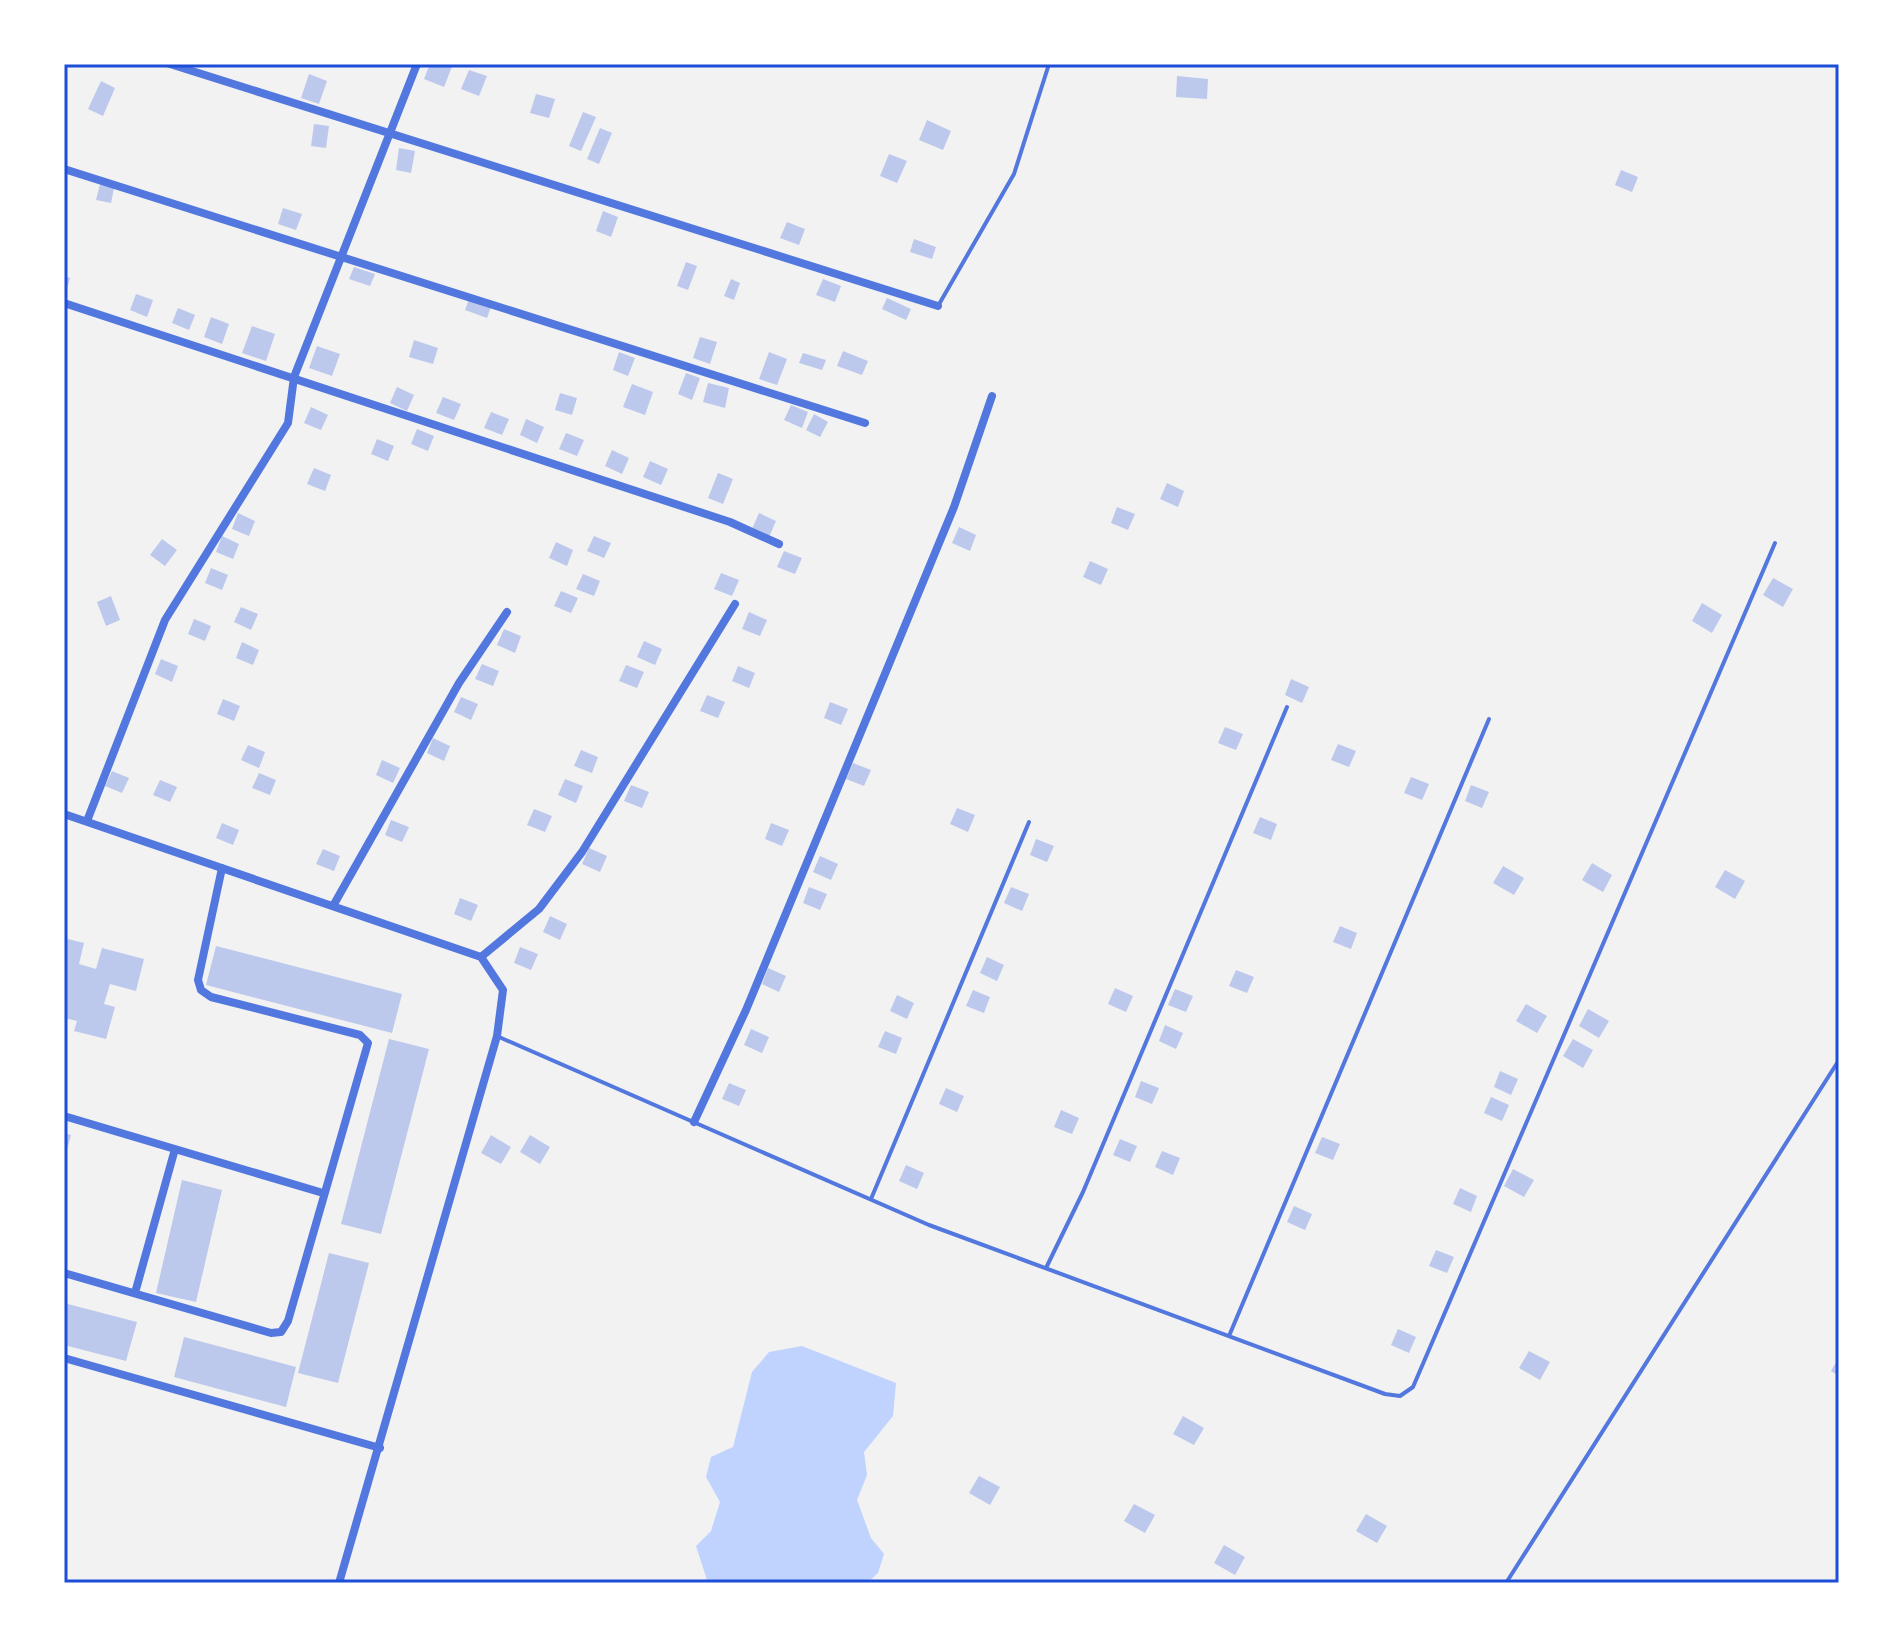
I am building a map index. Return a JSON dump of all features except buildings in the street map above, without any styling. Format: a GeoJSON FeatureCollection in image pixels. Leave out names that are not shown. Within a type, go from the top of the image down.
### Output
{"type":"FeatureCollection","features":[{"type":"Feature","properties":{"kind":"street"},"geometry":{"type":"LineString","coordinates":[[170,64],[938,306]]}},
{"type":"Feature","properties":{"kind":"street"},"geometry":{"type":"LineString","coordinates":[[87,821],[165,620],[288,423],[294,377],[417,64]]}},
{"type":"Feature","properties":{"kind":"street"},"geometry":{"type":"LineString","coordinates":[[64,169],[865,423]]}},
{"type":"Feature","properties":{"kind":"street"},"geometry":{"type":"LineString","coordinates":[[64,303],[730,522],[779,544]]}},
{"type":"Feature","properties":{"kind":"street"},"geometry":{"type":"LineString","coordinates":[[694,1122],[746,1010],[954,507],[992,396]]}},
{"type":"Feature","properties":{"kind":"street"},"geometry":{"type":"LineString","coordinates":[[481,957],[539,909],[582,852],[735,604]]}},
{"type":"Feature","properties":{"kind":"street"},"geometry":{"type":"LineString","coordinates":[[333,906],[459,683],[507,612]]}},
{"type":"Feature","properties":{"kind":"street"},"geometry":{"type":"LineString","coordinates":[[64,814],[481,957],[503,990],[497,1036],[339,1583]]}},
{"type":"Feature","properties":{"kind":"street"},"geometry":{"type":"LineString","coordinates":[[64,1273],[271,1333],[281,1332],[288,1321],[368,1043],[360,1035],[211,997],[201,990],[198,980],[222,868]]}},
{"type":"Feature","properties":{"kind":"street"},"geometry":{"type":"LineString","coordinates":[[64,1116],[323,1193]]}},
{"type":"Feature","properties":{"kind":"street"},"geometry":{"type":"LineString","coordinates":[[135,1293],[175,1149]]}},
{"type":"Feature","properties":{"kind":"street"},"geometry":{"type":"LineString","coordinates":[[64,1358],[380,1448]]}},
{"type":"Feature","properties":{"kind":"lane"},"geometry":{"type":"LineString","coordinates":[[938,306],[1014,174],[1049,64]]}},
{"type":"Feature","properties":{"kind":"lane"},"geometry":{"type":"LineString","coordinates":[[497,1036],[871,1199],[1046,1268],[1385,1394],[1400,1396],[1413,1387],[1775,543]]}},
{"type":"Feature","properties":{"kind":"lane"},"geometry":{"type":"LineString","coordinates":[[1046,1268],[1083,1192],[1287,707]]}},
{"type":"Feature","properties":{"kind":"lane"},"geometry":{"type":"LineString","coordinates":[[1229,1336],[1489,719]]}},
{"type":"Feature","properties":{"kind":"lane"},"geometry":{"type":"LineString","coordinates":[[871,1199],[1029,822]]}},
{"type":"Feature","properties":{"kind":"lane"},"geometry":{"type":"LineString","coordinates":[[1506,1583],[1839,1060]]}},
{"type":"Feature","properties":{"kind":"water"},"geometry":{"type":"Polygon","coordinates":[[[802,1346],[896,1383],[893,1416],[864,1452],[867,1475],[857,1500],[871,1538],[884,1554],[878,1573],[867,1583],[708,1583],[696,1546],[711,1531],[720,1502],[706,1477],[711,1457],[733,1447],[752,1372],[769,1352],[802,1346]]]}}]}
